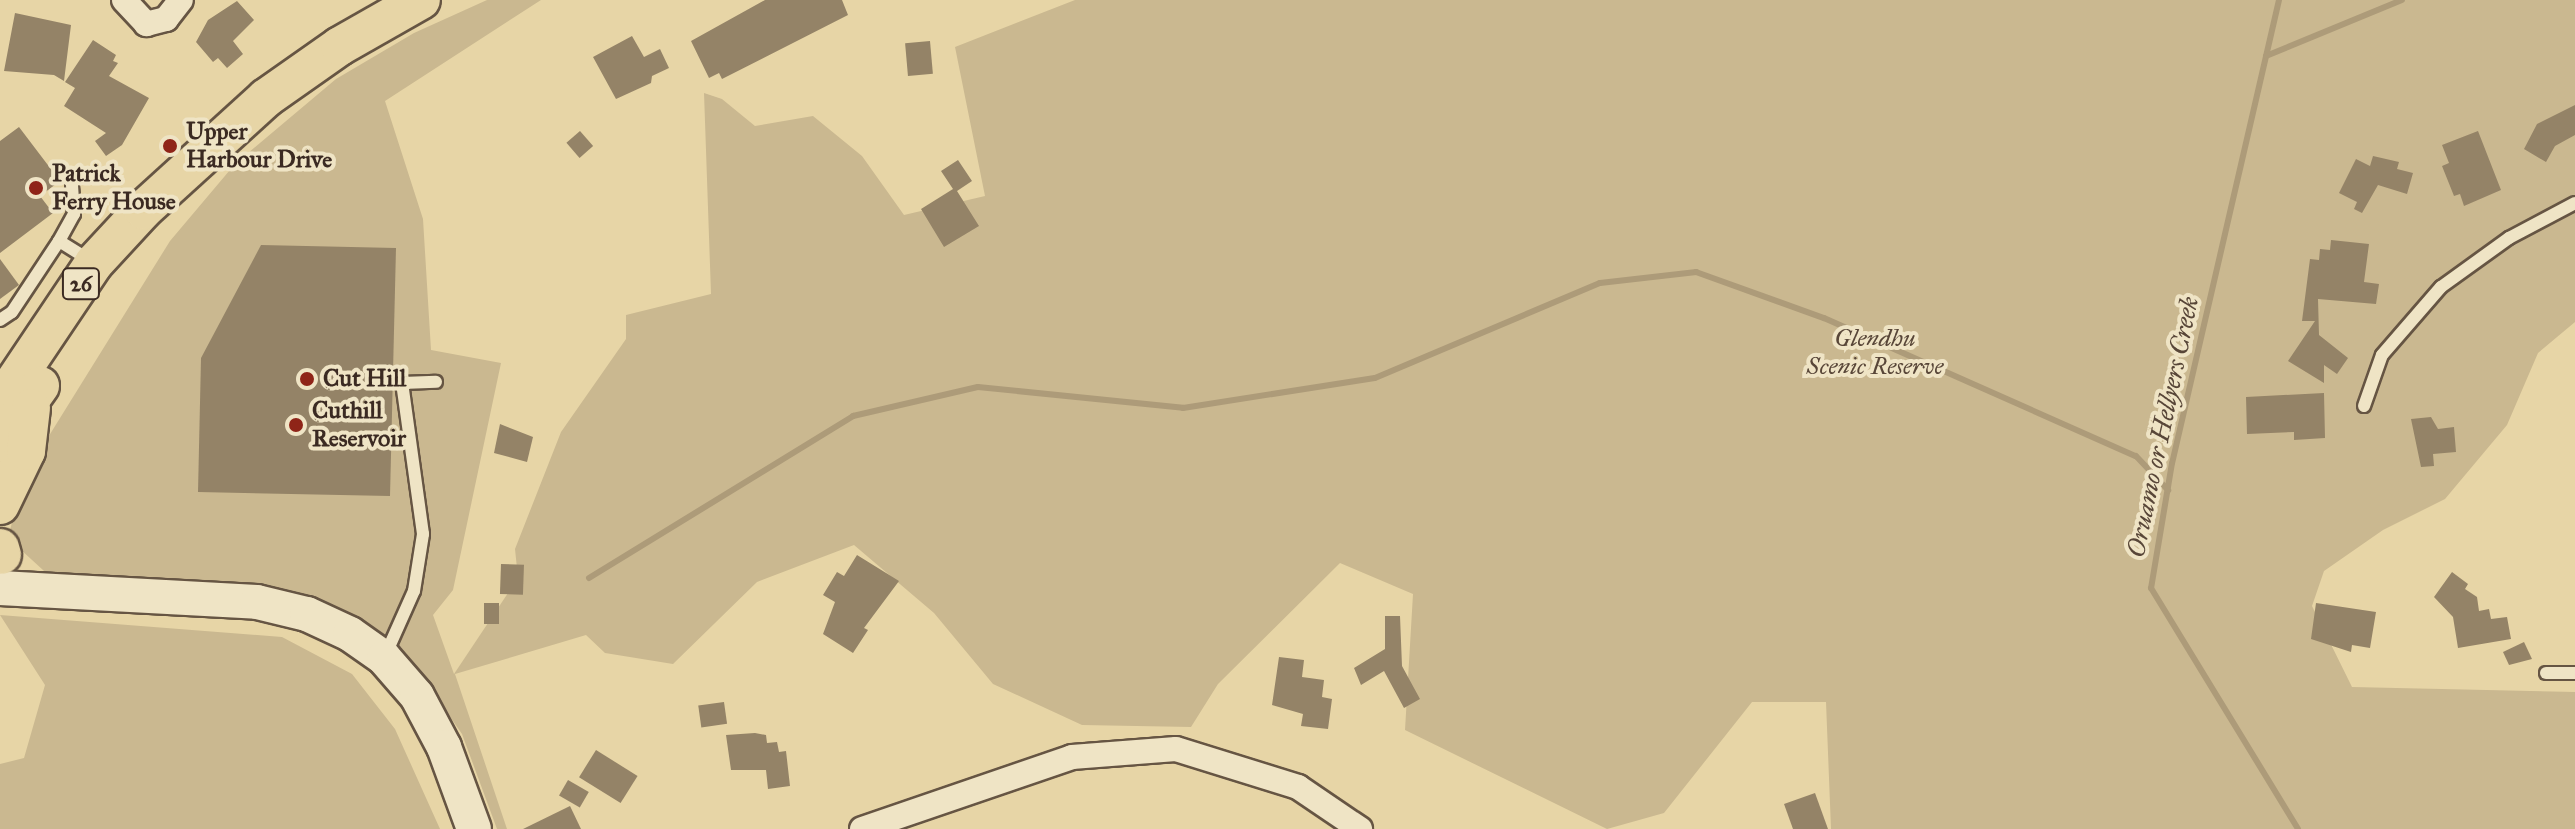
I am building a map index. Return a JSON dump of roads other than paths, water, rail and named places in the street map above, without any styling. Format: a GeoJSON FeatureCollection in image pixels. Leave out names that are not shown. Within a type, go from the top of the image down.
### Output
{"type":"FeatureCollection","features":[{"type":"Feature","properties":{"kind":"main road","name":"26"},"geometry":{"type":"LineString","coordinates":[[0,442],[16,400],[94,263],[178,179],[266,98],[340,46],[421,0]]}},
{"type":"Feature","properties":{"kind":"main road","name":"26"},"geometry":{"type":"LineString","coordinates":[[16,400],[178,179]]}},
{"type":"Feature","properties":{"kind":"main road"},"geometry":{"type":"LineString","coordinates":[[0,505],[26,451],[16,400]]}},
{"type":"Feature","properties":{"kind":"main road"},"geometry":{"type":"LineString","coordinates":[[1,561],[55,592],[257,602],[327,623],[384,658],[432,720],[474,829]]}},
{"type":"Feature","properties":{"kind":"street"},"geometry":{"type":"LineString","coordinates":[[124,0],[146,24],[166,19],[181,0]]}},
{"type":"Feature","properties":{"kind":"street"},"geometry":{"type":"LineString","coordinates":[[862,829],[1072,757],[1176,749],[1298,787],[1360,829]]}},
{"type":"Feature","properties":{"kind":"lane"},"geometry":{"type":"LineString","coordinates":[[0,320],[12,312],[74,214],[72,185]]}},
{"type":"Feature","properties":{"kind":"lane"},"geometry":{"type":"LineString","coordinates":[[2364,406],[2382,355],[2432,295],[2509,238],[2575,203]]}},
{"type":"Feature","properties":{"kind":"lane"},"geometry":{"type":"LineString","coordinates":[[59,241],[94,263]]}},
{"type":"Feature","properties":{"kind":"lane"},"geometry":{"type":"LineString","coordinates":[[384,658],[414,591],[423,534],[402,383],[436,382]]}},
{"type":"Feature","properties":{"kind":"lane"},"geometry":{"type":"LineString","coordinates":[[2546,673],[2575,673]]}},
{"type":"Feature","properties":{"kind":"waterway","name":"Oruamo or Hellyers Creek"},"geometry":{"type":"LineString","coordinates":[[2279,0],[2172,463],[2151,588],[2298,829]]}},
{"type":"Feature","properties":{"kind":"waterway"},"geometry":{"type":"LineString","coordinates":[[2266,56],[2402,0]]}},
{"type":"Feature","properties":{"kind":"waterway"},"geometry":{"type":"LineString","coordinates":[[589,578],[853,416],[978,387],[1183,408],[1375,378],[1600,283],[1696,272],[1824,318],[2136,456],[2168,490]]}},
{"type":"Feature","properties":{"kind":"place","name":"Upper Harbour Drive"},"geometry":{"type":"Point","coordinates":[170,146]}},
{"type":"Feature","properties":{"kind":"place","name":"Patrick Ferry House"},"geometry":{"type":"Point","coordinates":[36,188]}},
{"type":"Feature","properties":{"kind":"place","name":"Cut Hill"},"geometry":{"type":"Point","coordinates":[307,379]}},
{"type":"Feature","properties":{"kind":"place","name":"Cuthill Reservoir"},"geometry":{"type":"Point","coordinates":[296,425]}},
{"type":"Feature","properties":{"kind":"park label","name":"Glendhu Scenic Reserve"},"geometry":{"type":"Point","coordinates":[1875,353]}}]}
